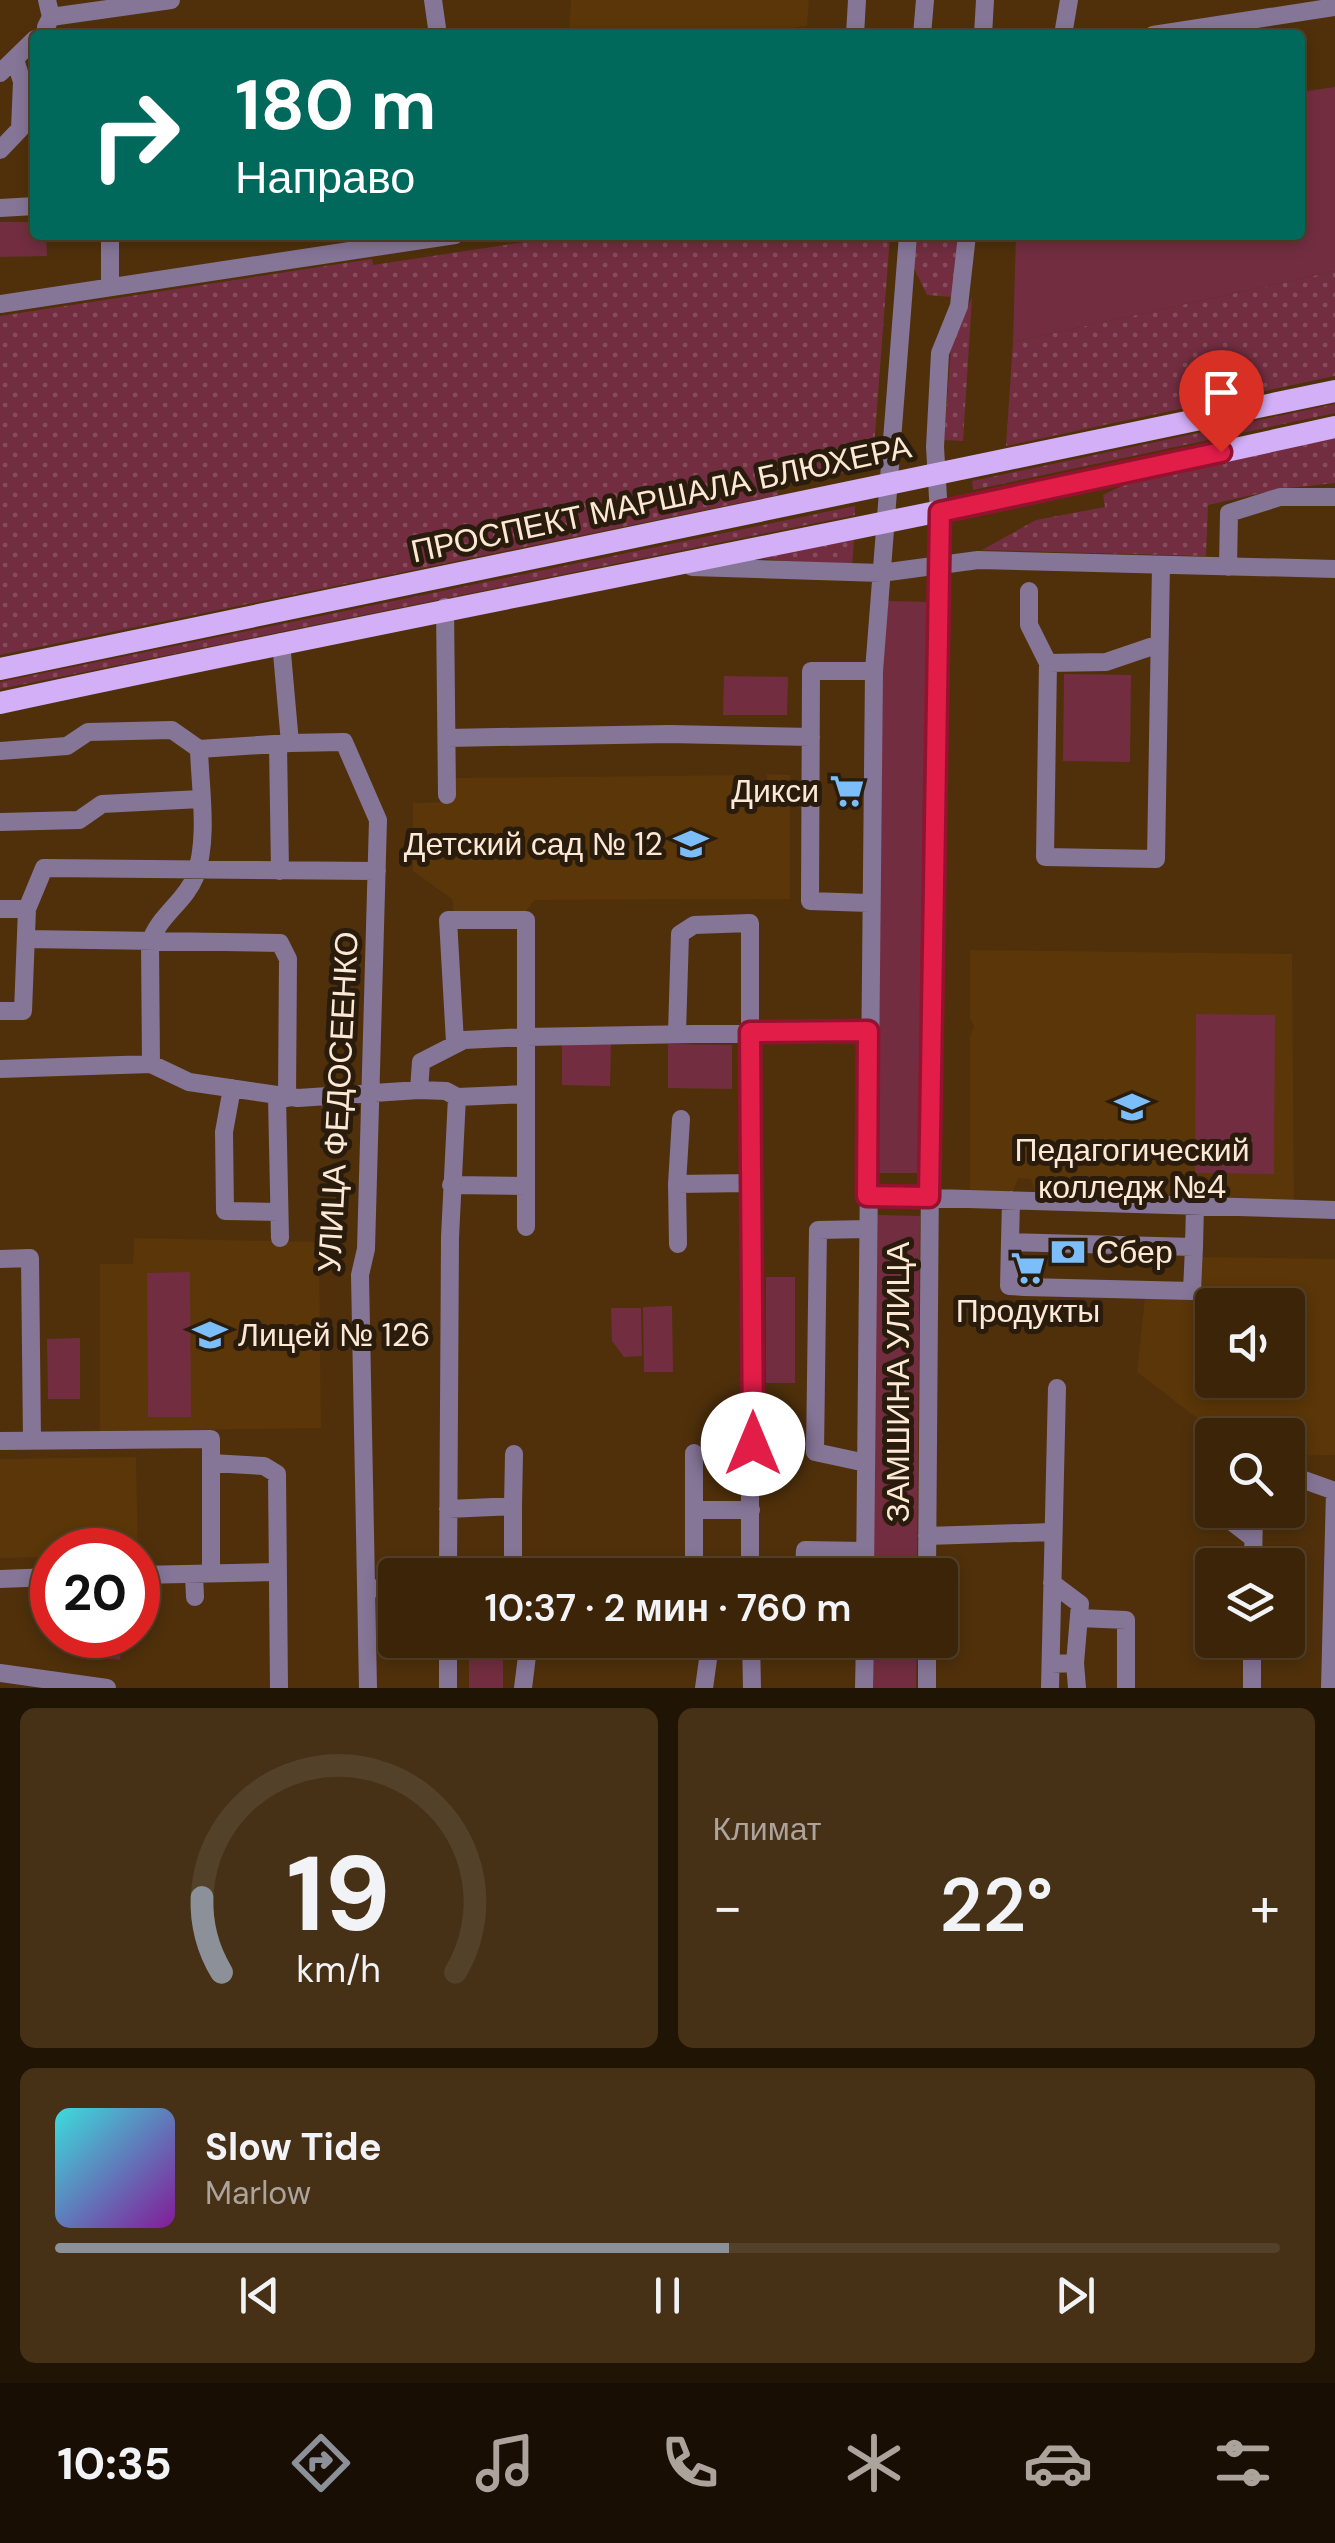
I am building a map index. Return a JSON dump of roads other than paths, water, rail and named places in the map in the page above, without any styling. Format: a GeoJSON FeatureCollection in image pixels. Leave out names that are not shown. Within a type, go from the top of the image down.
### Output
{"type":"FeatureCollection","features":[{"type":"Feature","properties":{"kind":"main road","name":"ПРОСПЕКТ МАРШАЛА БЛЮХЕРА"},"geometry":{"type":"LineString","coordinates":[[0,670],[1335,392]]}},
{"type":"Feature","properties":{"kind":"main road","name":"ПРОСПЕКТ МАРШАЛА БЛЮХЕРА"},"geometry":{"type":"LineString","coordinates":[[0,703],[445,607],[940,512],[1335,427]]}},
{"type":"Feature","properties":{"kind":"street"},"geometry":{"type":"LineString","coordinates":[[49,9],[171,0]]}},
{"type":"Feature","properties":{"kind":"street"},"geometry":{"type":"LineString","coordinates":[[433,0],[437,30]]}},
{"type":"Feature","properties":{"kind":"street"},"geometry":{"type":"LineString","coordinates":[[855,30],[857,0]]}},
{"type":"Feature","properties":{"kind":"street"},"geometry":{"type":"LineString","coordinates":[[922,30],[924,0]]}},
{"type":"Feature","properties":{"kind":"street"},"geometry":{"type":"LineString","coordinates":[[983,30],[986,0]]}},
{"type":"Feature","properties":{"kind":"street"},"geometry":{"type":"LineString","coordinates":[[1064,30],[1069,0]]}},
{"type":"Feature","properties":{"kind":"street"},"geometry":{"type":"LineString","coordinates":[[1184,30],[1335,6]]}},
{"type":"Feature","properties":{"kind":"street"},"geometry":{"type":"LineString","coordinates":[[0,73],[30,44]]}},
{"type":"Feature","properties":{"kind":"street"},"geometry":{"type":"LineString","coordinates":[[0,150],[20,129],[28,82],[16,59]]}},
{"type":"Feature","properties":{"kind":"street"},"geometry":{"type":"LineString","coordinates":[[0,208],[30,206]]}},
{"type":"Feature","properties":{"kind":"street"},"geometry":{"type":"LineString","coordinates":[[110,240],[110,287]]}},
{"type":"Feature","properties":{"kind":"street"},"geometry":{"type":"LineString","coordinates":[[0,304],[399,240]]}},
{"type":"Feature","properties":{"kind":"street","name":"ЗАМШИНА УЛИЦА"},"geometry":{"type":"LineString","coordinates":[[865,1558],[874,671],[908,240]]}},
{"type":"Feature","properties":{"kind":"street","name":"ЗАМШИНА УЛИЦА"},"geometry":{"type":"LineString","coordinates":[[927,1558],[933,776],[942,565],[936,476],[940,354],[960,306],[967,240]]}},
{"type":"Feature","properties":{"kind":"street"},"geometry":{"type":"LineString","coordinates":[[1228,567],[1228,513],[1280,497],[1335,497]]}},
{"type":"Feature","properties":{"kind":"street"},"geometry":{"type":"LineString","coordinates":[[660,565],[882,573],[978,560],[1335,570]]}},
{"type":"Feature","properties":{"kind":"street"},"geometry":{"type":"LineString","coordinates":[[1030,592],[1029,624],[1048,662],[1045,858],[1156,859],[1161,565]]}},
{"type":"Feature","properties":{"kind":"street"},"geometry":{"type":"LineString","coordinates":[[445,607],[447,795]]}},
{"type":"Feature","properties":{"kind":"street"},"geometry":{"type":"LineString","coordinates":[[280,871],[282,642]]}},
{"type":"Feature","properties":{"kind":"street"},"geometry":{"type":"LineString","coordinates":[[1048,662],[1106,662],[1160,644]]}},
{"type":"Feature","properties":{"kind":"street"},"geometry":{"type":"LineString","coordinates":[[869,903],[810,901],[811,671],[874,671]]}},
{"type":"Feature","properties":{"kind":"street"},"geometry":{"type":"LineString","coordinates":[[0,751],[68,746],[88,732],[172,730],[199,749],[284,744]]}},
{"type":"Feature","properties":{"kind":"street"},"geometry":{"type":"LineString","coordinates":[[447,738],[811,737]]}},
{"type":"Feature","properties":{"kind":"street","name":"УЛИЦА ФЕДОСЕЕНКО"},"geometry":{"type":"LineString","coordinates":[[284,744],[344,742],[378,820],[366,1249],[360,1275],[368,1688]]}},
{"type":"Feature","properties":{"kind":"street"},"geometry":{"type":"LineString","coordinates":[[151,1064],[150,943],[154,928],[194,879],[201,799],[199,749]]}},
{"type":"Feature","properties":{"kind":"street"},"geometry":{"type":"LineString","coordinates":[[0,822],[79,820],[102,804],[201,799]]}},
{"type":"Feature","properties":{"kind":"street"},"geometry":{"type":"LineString","coordinates":[[0,1011],[23,1011],[27,909],[44,868],[377,871]]}},
{"type":"Feature","properties":{"kind":"street"},"geometry":{"type":"LineString","coordinates":[[0,909],[27,909]]}},
{"type":"Feature","properties":{"kind":"street"},"geometry":{"type":"LineString","coordinates":[[455,1042],[448,920],[526,920],[526,1227]]}},
{"type":"Feature","properties":{"kind":"street"},"geometry":{"type":"LineString","coordinates":[[677,1033],[680,934],[694,925],[744,922],[752,928],[750,1558]]}},
{"type":"Feature","properties":{"kind":"street"},"geometry":{"type":"LineString","coordinates":[[26,939],[280,943],[288,960],[280,1238]]}},
{"type":"Feature","properties":{"kind":"street"},"geometry":{"type":"LineString","coordinates":[[419,1090],[421,1062],[455,1042],[526,1037],[868,1031]]}},
{"type":"Feature","properties":{"kind":"street"},"geometry":{"type":"LineString","coordinates":[[0,1069],[151,1064],[189,1082],[282,1097],[419,1090],[446,1091],[457,1097],[525,1094]]}},
{"type":"Feature","properties":{"kind":"street"},"geometry":{"type":"LineString","coordinates":[[232,1088],[224,1132],[225,1212],[279,1212]]}},
{"type":"Feature","properties":{"kind":"street"},"geometry":{"type":"LineString","coordinates":[[448,1558],[451,1186],[457,1097]]}},
{"type":"Feature","properties":{"kind":"street"},"geometry":{"type":"LineString","coordinates":[[678,1244],[681,1118]]}},
{"type":"Feature","properties":{"kind":"street"},"geometry":{"type":"LineString","coordinates":[[677,1184],[751,1183]]}},
{"type":"Feature","properties":{"kind":"street"},"geometry":{"type":"LineString","coordinates":[[451,1186],[526,1186]]}},
{"type":"Feature","properties":{"kind":"street"},"geometry":{"type":"LineString","coordinates":[[867,1196],[1335,1210]]}},
{"type":"Feature","properties":{"kind":"street"},"geometry":{"type":"LineString","coordinates":[[1012,1200],[1009,1286],[1025,1287],[1192,1291],[1195,1206]]}},
{"type":"Feature","properties":{"kind":"street"},"geometry":{"type":"LineString","coordinates":[[866,1463],[815,1452],[818,1230],[867,1228]]}},
{"type":"Feature","properties":{"kind":"street"},"geometry":{"type":"LineString","coordinates":[[1010,1242],[1194,1247]]}},
{"type":"Feature","properties":{"kind":"street"},"geometry":{"type":"LineString","coordinates":[[0,1259],[30,1258],[32,1440]]}},
{"type":"Feature","properties":{"kind":"street"},"geometry":{"type":"LineString","coordinates":[[1050,1688],[1057,1388]]}},
{"type":"Feature","properties":{"kind":"street"},"geometry":{"type":"LineString","coordinates":[[0,1440],[211,1439],[203,1574],[195,1597]]}},
{"type":"Feature","properties":{"kind":"street"},"geometry":{"type":"LineString","coordinates":[[694,1453],[694,1558]]}},
{"type":"Feature","properties":{"kind":"street"},"geometry":{"type":"LineString","coordinates":[[513,1558],[514,1454]]}},
{"type":"Feature","properties":{"kind":"street"},"geometry":{"type":"LineString","coordinates":[[211,1464],[264,1466],[277,1474],[278,1688]]}},
{"type":"Feature","properties":{"kind":"street"},"geometry":{"type":"LineString","coordinates":[[1305,1480],[1334,1490],[1330,1688]]}},
{"type":"Feature","properties":{"kind":"street"},"geometry":{"type":"LineString","coordinates":[[448,1508],[513,1506]]}},
{"type":"Feature","properties":{"kind":"street"},"geometry":{"type":"LineString","coordinates":[[694,1510],[751,1510]]}},
{"type":"Feature","properties":{"kind":"street"},"geometry":{"type":"LineString","coordinates":[[1240,1528],[1253,1538]]}},
{"type":"Feature","properties":{"kind":"street"},"geometry":{"type":"LineString","coordinates":[[1253,1528],[1253,1548]]}},
{"type":"Feature","properties":{"kind":"street"},"geometry":{"type":"LineString","coordinates":[[927,1536],[1052,1532]]}},
{"type":"Feature","properties":{"kind":"street"},"geometry":{"type":"LineString","coordinates":[[804,1558],[804,1550],[865,1551]]}},
{"type":"Feature","properties":{"kind":"street"},"geometry":{"type":"LineString","coordinates":[[160,1575],[276,1572]]}},
{"type":"Feature","properties":{"kind":"street"},"geometry":{"type":"LineString","coordinates":[[0,1579],[30,1578]]}},
{"type":"Feature","properties":{"kind":"street"},"geometry":{"type":"LineString","coordinates":[[1052,1583],[1080,1604],[1077,1688]]}},
{"type":"Feature","properties":{"kind":"street"},"geometry":{"type":"LineString","coordinates":[[366,1588],[378,1588]]}},
{"type":"Feature","properties":{"kind":"street"},"geometry":{"type":"LineString","coordinates":[[1080,1618],[1126,1620],[1126,1688]]}},
{"type":"Feature","properties":{"kind":"street"},"geometry":{"type":"LineString","coordinates":[[448,1658],[448,1688]]}},
{"type":"Feature","properties":{"kind":"street"},"geometry":{"type":"LineString","coordinates":[[522,1688],[526,1658]]}},
{"type":"Feature","properties":{"kind":"street"},"geometry":{"type":"LineString","coordinates":[[704,1688],[708,1658]]}},
{"type":"Feature","properties":{"kind":"street"},"geometry":{"type":"LineString","coordinates":[[751,1658],[752,1688]]}},
{"type":"Feature","properties":{"kind":"street"},"geometry":{"type":"LineString","coordinates":[[864,1688],[865,1658]]}},
{"type":"Feature","properties":{"kind":"street"},"geometry":{"type":"LineString","coordinates":[[927,1658],[927,1688]]}},
{"type":"Feature","properties":{"kind":"street"},"geometry":{"type":"LineString","coordinates":[[1252,1658],[1252,1688]]}},
{"type":"Feature","properties":{"kind":"street"},"geometry":{"type":"LineString","coordinates":[[1051,1664],[1076,1663]]}},
{"type":"Feature","properties":{"kind":"street"},"geometry":{"type":"LineString","coordinates":[[0,1673],[107,1688]]}},
{"type":"Feature","properties":{"kind":"place","name":"Дикси"},"geometry":{"type":"Point","coordinates":[847,791]}},
{"type":"Feature","properties":{"kind":"place","name":"Детский сад № 12"},"geometry":{"type":"Point","coordinates":[691,844]}},
{"type":"Feature","properties":{"kind":"place","name":"Педагогический колледж №4"},"geometry":{"type":"Point","coordinates":[1132,1107]}},
{"type":"Feature","properties":{"kind":"place","name":"Сбер"},"geometry":{"type":"Point","coordinates":[1068,1252]}},
{"type":"Feature","properties":{"kind":"place","name":"Продукты"},"geometry":{"type":"Point","coordinates":[1028,1268]}},
{"type":"Feature","properties":{"kind":"place","name":"Лицей № 126"},"geometry":{"type":"Point","coordinates":[210,1335]}}]}
